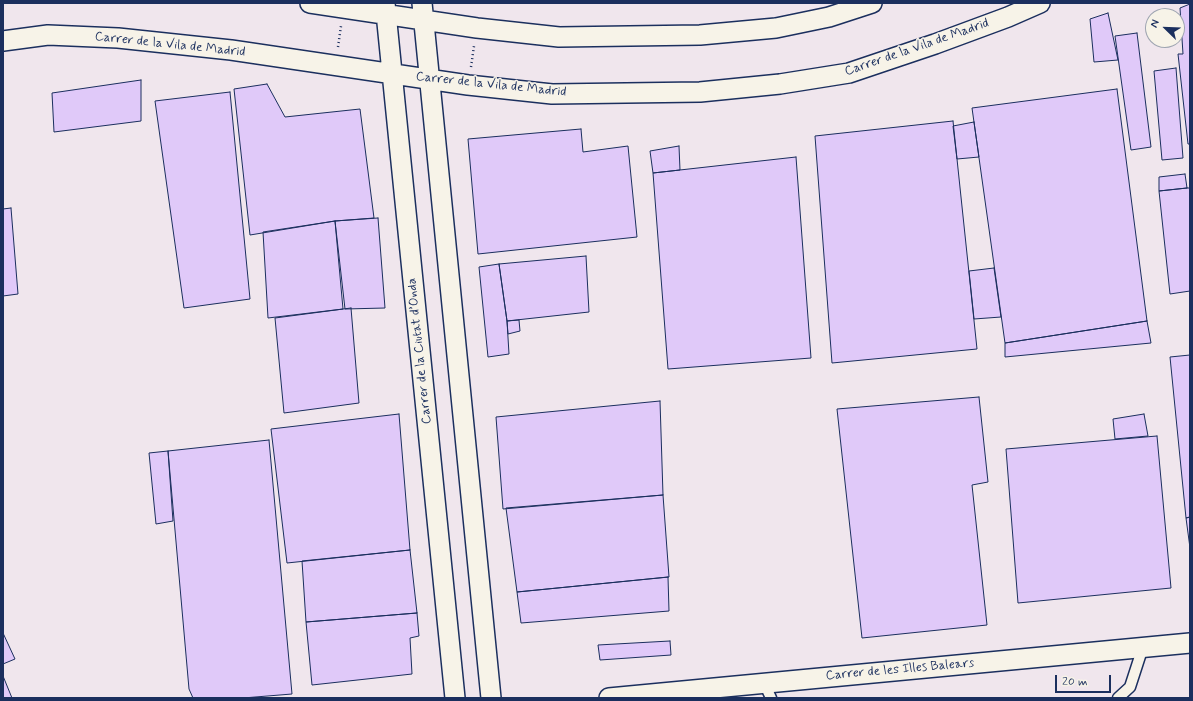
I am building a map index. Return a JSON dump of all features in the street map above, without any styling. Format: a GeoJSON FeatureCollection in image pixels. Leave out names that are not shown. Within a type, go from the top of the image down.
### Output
{"type":"FeatureCollection","features":[{"type":"Feature","properties":{"kind":"street"},"geometry":{"type":"LineString","coordinates":[[310,3],[343,8],[423,11],[477,28],[559,37],[700,35],[776,28],[829,17],[872,3]]}},
{"type":"Feature","properties":{"kind":"street","name":"Carrer de la Vila de Madrid"},"geometry":{"type":"LineString","coordinates":[[3,41],[48,35],[118,38],[231,50],[468,85],[552,94],[700,92],[780,84],[849,73],[1008,18],[1040,3]]}},
{"type":"Feature","properties":{"kind":"street","name":"Carrer de la Ciutat d’Onda"},"geometry":{"type":"LineString","coordinates":[[386,9],[391,74],[455,698]]}},
{"type":"Feature","properties":{"kind":"street"},"geometry":{"type":"LineString","coordinates":[[423,11],[491,698]]}},
{"type":"Feature","properties":{"kind":"street","name":"Carrer de les Illes Balears"},"geometry":{"type":"LineString","coordinates":[[610,698],[768,691],[1143,647],[1190,643]]}},
{"type":"Feature","properties":{"kind":"lane"},"geometry":{"type":"LineString","coordinates":[[1118,698],[1130,687],[1143,647]]}},
{"type":"Feature","properties":{"kind":"path"},"geometry":{"type":"LineString","coordinates":[[336,66],[343,8]]}},
{"type":"Feature","properties":{"kind":"path"},"geometry":{"type":"LineString","coordinates":[[468,85],[477,28]]}},
{"type":"Feature","properties":{"kind":"shaded area"},"geometry":{"type":"Polygon","coordinates":[[[3,3],[1190,3],[1190,698],[3,698],[3,3]]]}},
{"type":"Feature","properties":{"kind":"building"},"geometry":{"type":"Polygon","coordinates":[[[1190,4],[1190,144],[1188,144],[1178,54],[1183,54],[1183,48],[1185,48],[1185,8],[1180,8],[1190,4]]]}},
{"type":"Feature","properties":{"kind":"building"},"geometry":{"type":"Polygon","coordinates":[[[1108,13],[1118,60],[1094,62],[1090,19],[1108,13]]]}},
{"type":"Feature","properties":{"kind":"building"},"geometry":{"type":"Polygon","coordinates":[[[1137,33],[1151,147],[1131,150],[1115,36],[1137,33]]]}},
{"type":"Feature","properties":{"kind":"building"},"geometry":{"type":"Polygon","coordinates":[[[1176,68],[1183,158],[1162,160],[1154,71],[1176,68]]]}},
{"type":"Feature","properties":{"kind":"building"},"geometry":{"type":"Polygon","coordinates":[[[141,80],[141,121],[54,132],[52,93],[141,80]]]}},
{"type":"Feature","properties":{"kind":"building"},"geometry":{"type":"Polygon","coordinates":[[[267,84],[285,117],[360,109],[374,218],[335,221],[250,235],[234,89],[267,84]]]}},
{"type":"Feature","properties":{"kind":"building"},"geometry":{"type":"Polygon","coordinates":[[[1117,89],[1147,321],[1005,343],[972,108],[1117,89]]]}},
{"type":"Feature","properties":{"kind":"building"},"geometry":{"type":"Polygon","coordinates":[[[230,92],[250,299],[184,308],[155,101],[230,92]]]}},
{"type":"Feature","properties":{"kind":"building"},"geometry":{"type":"Polygon","coordinates":[[[953,121],[977,349],[832,363],[815,136],[953,121]]]}},
{"type":"Feature","properties":{"kind":"building"},"geometry":{"type":"Polygon","coordinates":[[[974,122],[979,157],[957,159],[953,126],[974,122]]]}},
{"type":"Feature","properties":{"kind":"building"},"geometry":{"type":"Polygon","coordinates":[[[581,129],[583,152],[628,146],[637,237],[478,254],[468,139],[581,129]]]}},
{"type":"Feature","properties":{"kind":"building"},"geometry":{"type":"Polygon","coordinates":[[[679,146],[680,170],[653,173],[650,151],[679,146]]]}},
{"type":"Feature","properties":{"kind":"building"},"geometry":{"type":"Polygon","coordinates":[[[796,157],[811,358],[668,369],[653,173],[796,157]]]}},
{"type":"Feature","properties":{"kind":"building"},"geometry":{"type":"Polygon","coordinates":[[[1185,174],[1187,188],[1159,191],[1159,177],[1185,174]]]}},
{"type":"Feature","properties":{"kind":"building"},"geometry":{"type":"Polygon","coordinates":[[[1190,188],[1190,291],[1170,294],[1159,191],[1190,188]]]}},
{"type":"Feature","properties":{"kind":"building"},"geometry":{"type":"Polygon","coordinates":[[[11,208],[18,294],[3,296],[3,209],[11,208]]]}},
{"type":"Feature","properties":{"kind":"building"},"geometry":{"type":"Polygon","coordinates":[[[378,218],[385,308],[345,309],[335,221],[378,218]]]}},
{"type":"Feature","properties":{"kind":"building"},"geometry":{"type":"Polygon","coordinates":[[[335,221],[343,309],[268,318],[263,232],[335,221]]]}},
{"type":"Feature","properties":{"kind":"building"},"geometry":{"type":"Polygon","coordinates":[[[586,256],[589,312],[507,321],[499,264],[586,256]]]}},
{"type":"Feature","properties":{"kind":"building"},"geometry":{"type":"Polygon","coordinates":[[[499,264],[507,321],[509,354],[488,357],[479,267],[499,264]]]}},
{"type":"Feature","properties":{"kind":"building"},"geometry":{"type":"Polygon","coordinates":[[[994,268],[1001,317],[974,319],[969,271],[994,268]]]}},
{"type":"Feature","properties":{"kind":"building"},"geometry":{"type":"Polygon","coordinates":[[[351,308],[359,403],[284,413],[275,318],[351,308]]]}},
{"type":"Feature","properties":{"kind":"building"},"geometry":{"type":"Polygon","coordinates":[[[519,320],[520,331],[508,334],[507,321],[519,320]]]}},
{"type":"Feature","properties":{"kind":"building"},"geometry":{"type":"Polygon","coordinates":[[[1147,321],[1151,343],[1005,357],[1005,343],[1147,321]]]}},
{"type":"Feature","properties":{"kind":"building"},"geometry":{"type":"Polygon","coordinates":[[[1190,355],[1190,517],[1186,518],[1170,357],[1190,355]]]}},
{"type":"Feature","properties":{"kind":"building"},"geometry":{"type":"Polygon","coordinates":[[[979,397],[988,482],[972,485],[987,625],[862,638],[837,409],[979,397]]]}},
{"type":"Feature","properties":{"kind":"building"},"geometry":{"type":"Polygon","coordinates":[[[660,401],[663,495],[503,509],[496,417],[660,401]]]}},
{"type":"Feature","properties":{"kind":"building"},"geometry":{"type":"Polygon","coordinates":[[[399,414],[410,550],[287,563],[271,429],[399,414]]]}},
{"type":"Feature","properties":{"kind":"building"},"geometry":{"type":"Polygon","coordinates":[[[1144,414],[1148,436],[1115,439],[1113,419],[1144,414]]]}},
{"type":"Feature","properties":{"kind":"building"},"geometry":{"type":"Polygon","coordinates":[[[1157,436],[1171,588],[1018,603],[1006,449],[1157,436]]]}},
{"type":"Feature","properties":{"kind":"building"},"geometry":{"type":"Polygon","coordinates":[[[269,440],[292,694],[243,698],[193,698],[189,689],[168,451],[269,440]]]}},
{"type":"Feature","properties":{"kind":"building"},"geometry":{"type":"Polygon","coordinates":[[[168,451],[173,521],[156,524],[149,453],[168,451]]]}},
{"type":"Feature","properties":{"kind":"building"},"geometry":{"type":"Polygon","coordinates":[[[663,495],[669,577],[517,592],[506,508],[663,495]]]}},
{"type":"Feature","properties":{"kind":"building"},"geometry":{"type":"Polygon","coordinates":[[[1190,517],[1190,548],[1186,518],[1190,517]]]}},
{"type":"Feature","properties":{"kind":"building"},"geometry":{"type":"Polygon","coordinates":[[[410,550],[417,613],[306,622],[302,561],[410,550]]]}},
{"type":"Feature","properties":{"kind":"building"},"geometry":{"type":"Polygon","coordinates":[[[668,577],[669,611],[521,623],[517,592],[668,577]]]}},
{"type":"Feature","properties":{"kind":"building"},"geometry":{"type":"Polygon","coordinates":[[[417,613],[419,636],[410,638],[412,674],[312,685],[306,622],[417,613]]]}},
{"type":"Feature","properties":{"kind":"building"},"geometry":{"type":"Polygon","coordinates":[[[3,633],[15,659],[3,664],[3,633]]]}},
{"type":"Feature","properties":{"kind":"building"},"geometry":{"type":"Polygon","coordinates":[[[670,641],[671,655],[600,660],[598,645],[670,641]]]}},
{"type":"Feature","properties":{"kind":"building"},"geometry":{"type":"Polygon","coordinates":[[[3,676],[12,698],[3,698],[3,676]]]}}]}
